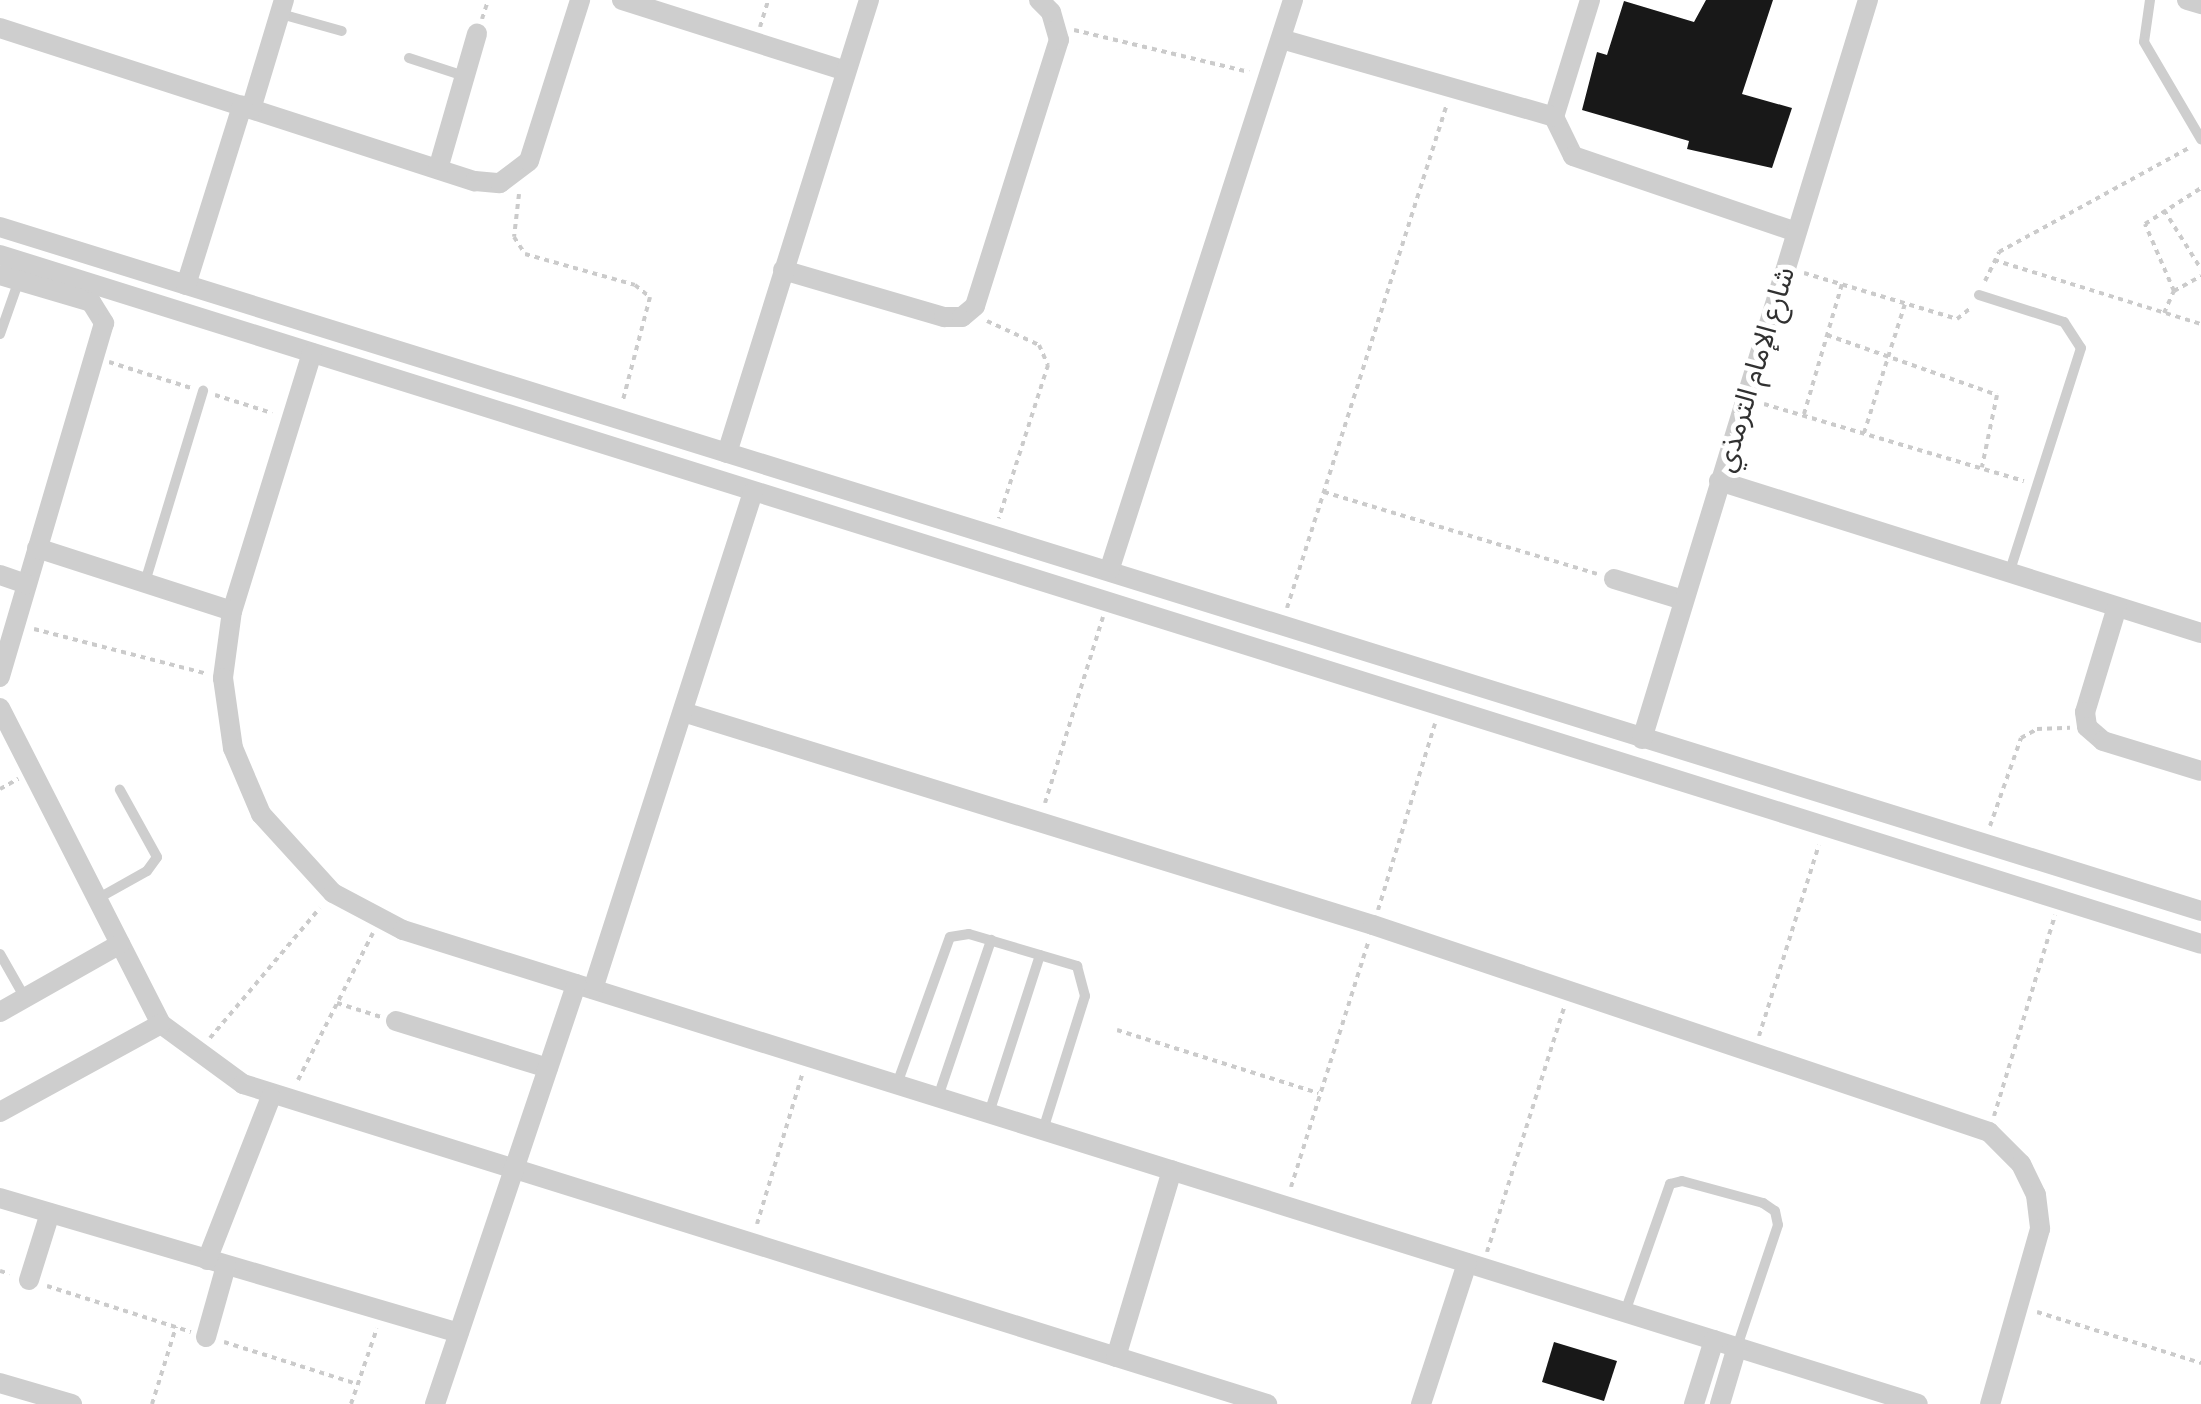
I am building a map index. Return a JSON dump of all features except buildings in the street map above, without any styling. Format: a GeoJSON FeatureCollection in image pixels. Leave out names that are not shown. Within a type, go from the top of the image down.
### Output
{"type":"FeatureCollection","features":[{"type":"Feature","properties":{"kind":"street"},"geometry":{"type":"LineString","coordinates":[[0,28],[487,184],[522,171],[580,0]]}},
{"type":"Feature","properties":{"kind":"street"},"geometry":{"type":"LineString","coordinates":[[622,0],[846,71]]}},
{"type":"Feature","properties":{"kind":"street"},"geometry":{"type":"LineString","coordinates":[[727,452],[869,0]]}},
{"type":"Feature","properties":{"kind":"street"},"geometry":{"type":"LineString","coordinates":[[783,270],[944,317],[969,312],[980,299],[1044,92],[1057,26],[1039,0]]}},
{"type":"Feature","properties":{"kind":"street"},"geometry":{"type":"LineString","coordinates":[[1110,570],[1293,0]]}},
{"type":"Feature","properties":{"kind":"street"},"geometry":{"type":"LineString","coordinates":[[1590,0],[1554,117],[1560,139],[1593,166],[1796,232]]}},
{"type":"Feature","properties":{"kind":"street","name":"شارع الإمام الترمذي"},"geometry":{"type":"LineString","coordinates":[[1642,740],[1868,0]]}},
{"type":"Feature","properties":{"kind":"street"},"geometry":{"type":"LineString","coordinates":[[2187,0],[2201,4]]}},
{"type":"Feature","properties":{"kind":"street"},"geometry":{"type":"LineString","coordinates":[[186,285],[282,7]]}},
{"type":"Feature","properties":{"kind":"street"},"geometry":{"type":"LineString","coordinates":[[438,169],[478,34]]}},
{"type":"Feature","properties":{"kind":"street"},"geometry":{"type":"LineString","coordinates":[[1281,39],[1554,117]]}},
{"type":"Feature","properties":{"kind":"street"},"geometry":{"type":"LineString","coordinates":[[0,226],[2201,912]]}},
{"type":"Feature","properties":{"kind":"street"},"geometry":{"type":"LineString","coordinates":[[0,255],[2198,945]]}},
{"type":"Feature","properties":{"kind":"street"},"geometry":{"type":"LineString","coordinates":[[0,677],[104,323],[91,302],[10,278]]}},
{"type":"Feature","properties":{"kind":"street"},"geometry":{"type":"LineString","coordinates":[[239,330],[247,304]]}},
{"type":"Feature","properties":{"kind":"street"},"geometry":{"type":"LineString","coordinates":[[312,353],[232,611],[224,678],[233,748],[252,798],[281,844],[333,893],[380,920],[1918,1404]]}},
{"type":"Feature","properties":{"kind":"street"},"geometry":{"type":"LineString","coordinates":[[421,388],[430,361]]}},
{"type":"Feature","properties":{"kind":"street"},"geometry":{"type":"LineString","coordinates":[[643,458],[653,430]]}},
{"type":"Feature","properties":{"kind":"street"},"geometry":{"type":"LineString","coordinates":[[1719,481],[2201,634]]}},
{"type":"Feature","properties":{"kind":"street"},"geometry":{"type":"LineString","coordinates":[[435,1404],[548,1068],[585,986],[682,712],[752,492]]}},
{"type":"Feature","properties":{"kind":"street"},"geometry":{"type":"LineString","coordinates":[[849,522],[858,493]]}},
{"type":"Feature","properties":{"kind":"street"},"geometry":{"type":"LineString","coordinates":[[1017,574],[1026,545]]}},
{"type":"Feature","properties":{"kind":"street"},"geometry":{"type":"LineString","coordinates":[[37,548],[232,611]]}},
{"type":"Feature","properties":{"kind":"street"},"geometry":{"type":"LineString","coordinates":[[0,575],[26,584]]}},
{"type":"Feature","properties":{"kind":"street"},"geometry":{"type":"LineString","coordinates":[[1614,579],[1683,600]]}},
{"type":"Feature","properties":{"kind":"street"},"geometry":{"type":"LineString","coordinates":[[1207,632],[1216,604]]}},
{"type":"Feature","properties":{"kind":"street"},"geometry":{"type":"LineString","coordinates":[[2118,607],[2085,712],[2087,727],[2103,741],[2201,770]]}},
{"type":"Feature","properties":{"kind":"street"},"geometry":{"type":"LineString","coordinates":[[0,708],[161,1024],[197,1053],[279,1100],[1267,1404]]}},
{"type":"Feature","properties":{"kind":"street"},"geometry":{"type":"LineString","coordinates":[[682,712],[1374,925],[1755,1050],[1989,1132],[2021,1164],[2036,1195],[2040,1229],[1990,1404]]}},
{"type":"Feature","properties":{"kind":"street"},"geometry":{"type":"LineString","coordinates":[[1552,740],[1561,714]]}},
{"type":"Feature","properties":{"kind":"street"},"geometry":{"type":"LineString","coordinates":[[1708,790],[1716,763]]}},
{"type":"Feature","properties":{"kind":"street"},"geometry":{"type":"LineString","coordinates":[[0,1012],[120,944]]}},
{"type":"Feature","properties":{"kind":"street"},"geometry":{"type":"LineString","coordinates":[[396,1022],[548,1068]]}},
{"type":"Feature","properties":{"kind":"street"},"geometry":{"type":"LineString","coordinates":[[0,1112],[161,1024]]}},
{"type":"Feature","properties":{"kind":"street"},"geometry":{"type":"LineString","coordinates":[[206,1336],[217,1263],[279,1100]]}},
{"type":"Feature","properties":{"kind":"street"},"geometry":{"type":"LineString","coordinates":[[1116,1357],[1172,1170]]}},
{"type":"Feature","properties":{"kind":"street"},"geometry":{"type":"LineString","coordinates":[[0,1198],[458,1332]]}},
{"type":"Feature","properties":{"kind":"street"},"geometry":{"type":"LineString","coordinates":[[29,1280],[50,1213]]}},
{"type":"Feature","properties":{"kind":"street"},"geometry":{"type":"LineString","coordinates":[[1421,1404],[1474,1265]]}},
{"type":"Feature","properties":{"kind":"street"},"geometry":{"type":"LineString","coordinates":[[1694,1404],[1714,1340]]}},
{"type":"Feature","properties":{"kind":"street"},"geometry":{"type":"LineString","coordinates":[[1720,1404],[1738,1347]]}},
{"type":"Feature","properties":{"kind":"street"},"geometry":{"type":"LineString","coordinates":[[6,1391],[72,1404]]}},
{"type":"Feature","properties":{"kind":"lane"},"geometry":{"type":"LineString","coordinates":[[2150,0],[2144,42],[2201,140]]}},
{"type":"Feature","properties":{"kind":"lane"},"geometry":{"type":"LineString","coordinates":[[282,7],[342,31]]}},
{"type":"Feature","properties":{"kind":"lane"},"geometry":{"type":"LineString","coordinates":[[409,58],[465,76]]}},
{"type":"Feature","properties":{"kind":"lane"},"geometry":{"type":"LineString","coordinates":[[0,334],[10,278]]}},
{"type":"Feature","properties":{"kind":"lane"},"geometry":{"type":"LineString","coordinates":[[1979,295],[2064,322],[2078,337],[2080,358],[2009,573]]}},
{"type":"Feature","properties":{"kind":"lane"},"geometry":{"type":"LineString","coordinates":[[144,583],[203,391]]}},
{"type":"Feature","properties":{"kind":"lane"},"geometry":{"type":"LineString","coordinates":[[96,899],[147,871],[156,857],[120,790]]}},
{"type":"Feature","properties":{"kind":"lane"},"geometry":{"type":"LineString","coordinates":[[897,1084],[944,944],[959,933],[1078,966],[1087,985],[1042,1130]]}},
{"type":"Feature","properties":{"kind":"lane"},"geometry":{"type":"LineString","coordinates":[[938,1097],[991,940]]}},
{"type":"Feature","properties":{"kind":"lane"},"geometry":{"type":"LineString","coordinates":[[0,954],[25,998]]}},
{"type":"Feature","properties":{"kind":"lane"},"geometry":{"type":"LineString","coordinates":[[989,1113],[1040,955]]}},
{"type":"Feature","properties":{"kind":"lane"},"geometry":{"type":"LineString","coordinates":[[1624,1312],[1670,1184],[1682,1181],[1763,1203],[1775,1211],[1778,1225],[1738,1347]]}},
{"type":"Feature","properties":{"kind":"path"},"geometry":{"type":"LineString","coordinates":[[756,41],[768,0]]}},
{"type":"Feature","properties":{"kind":"path"},"geometry":{"type":"LineString","coordinates":[[1057,26],[1268,77]]}},
{"type":"Feature","properties":{"kind":"path"},"geometry":{"type":"LineString","coordinates":[[1281,625],[1452,88]]}},
{"type":"Feature","properties":{"kind":"path"},"geometry":{"type":"LineString","coordinates":[[1785,267],[1957,319],[1966,317],[1994,260],[2201,140]]}},
{"type":"Feature","properties":{"kind":"path"},"geometry":{"type":"LineString","coordinates":[[522,171],[514,237],[519,250],[635,285],[650,297],[617,419]]}},
{"type":"Feature","properties":{"kind":"path"},"geometry":{"type":"LineString","coordinates":[[2174,291],[2144,229],[2164,210],[2201,188]]}},
{"type":"Feature","properties":{"kind":"path"},"geometry":{"type":"LineString","coordinates":[[2164,210],[2201,273],[2174,291],[2164,312]]}},
{"type":"Feature","properties":{"kind":"path"},"geometry":{"type":"LineString","coordinates":[[1994,260],[2201,324]]}},
{"type":"Feature","properties":{"kind":"path"},"geometry":{"type":"LineString","coordinates":[[1803,416],[1842,284]]}},
{"type":"Feature","properties":{"kind":"path"},"geometry":{"type":"LineString","coordinates":[[1864,434],[1905,304]]}},
{"type":"Feature","properties":{"kind":"path"},"geometry":{"type":"LineString","coordinates":[[969,312],[1039,345],[1048,364],[994,535]]}},
{"type":"Feature","properties":{"kind":"path"},"geometry":{"type":"LineString","coordinates":[[1827,335],[1997,395],[1982,468]]}},
{"type":"Feature","properties":{"kind":"path"},"geometry":{"type":"LineString","coordinates":[[1745,398],[2038,485]]}},
{"type":"Feature","properties":{"kind":"path"},"geometry":{"type":"LineString","coordinates":[[1324,492],[1614,579]]}},
{"type":"Feature","properties":{"kind":"path"},"geometry":{"type":"LineString","coordinates":[[1039,822],[1108,602]]}},
{"type":"Feature","properties":{"kind":"path"},"geometry":{"type":"LineString","coordinates":[[15,624],[224,678]]}},
{"type":"Feature","properties":{"kind":"path"},"geometry":{"type":"LineString","coordinates":[[1286,1206],[1441,705]]}},
{"type":"Feature","properties":{"kind":"path"},"geometry":{"type":"LineString","coordinates":[[1984,845],[2022,738],[2037,729],[2087,727]]}},
{"type":"Feature","properties":{"kind":"path"},"geometry":{"type":"LineString","coordinates":[[1755,1050],[1825,827]]}},
{"type":"Feature","properties":{"kind":"path"},"geometry":{"type":"LineString","coordinates":[[197,1053],[333,893]]}},
{"type":"Feature","properties":{"kind":"path"},"geometry":{"type":"LineString","coordinates":[[1989,1132],[2059,900]]}},
{"type":"Feature","properties":{"kind":"path"},"geometry":{"type":"LineString","coordinates":[[279,1100],[338,1002],[380,920]]}},
{"type":"Feature","properties":{"kind":"path"},"geometry":{"type":"LineString","coordinates":[[1474,1265],[1570,990]]}},
{"type":"Feature","properties":{"kind":"path"},"geometry":{"type":"LineString","coordinates":[[338,1002],[396,1022]]}},
{"type":"Feature","properties":{"kind":"path"},"geometry":{"type":"LineString","coordinates":[[1117,1030],[1320,1094]]}},
{"type":"Feature","properties":{"kind":"path"},"geometry":{"type":"LineString","coordinates":[[752,1243],[807,1056]]}},
{"type":"Feature","properties":{"kind":"path"},"geometry":{"type":"LineString","coordinates":[[0,1271],[358,1384]]}},
{"type":"Feature","properties":{"kind":"path"},"geometry":{"type":"LineString","coordinates":[[2018,1306],[2201,1363]]}},
{"type":"Feature","properties":{"kind":"path"},"geometry":{"type":"LineString","coordinates":[[351,1404],[383,1310]]}},
{"type":"Feature","properties":{"kind":"path"},"geometry":{"type":"LineString","coordinates":[[152,1404],[176,1327]]}}]}
